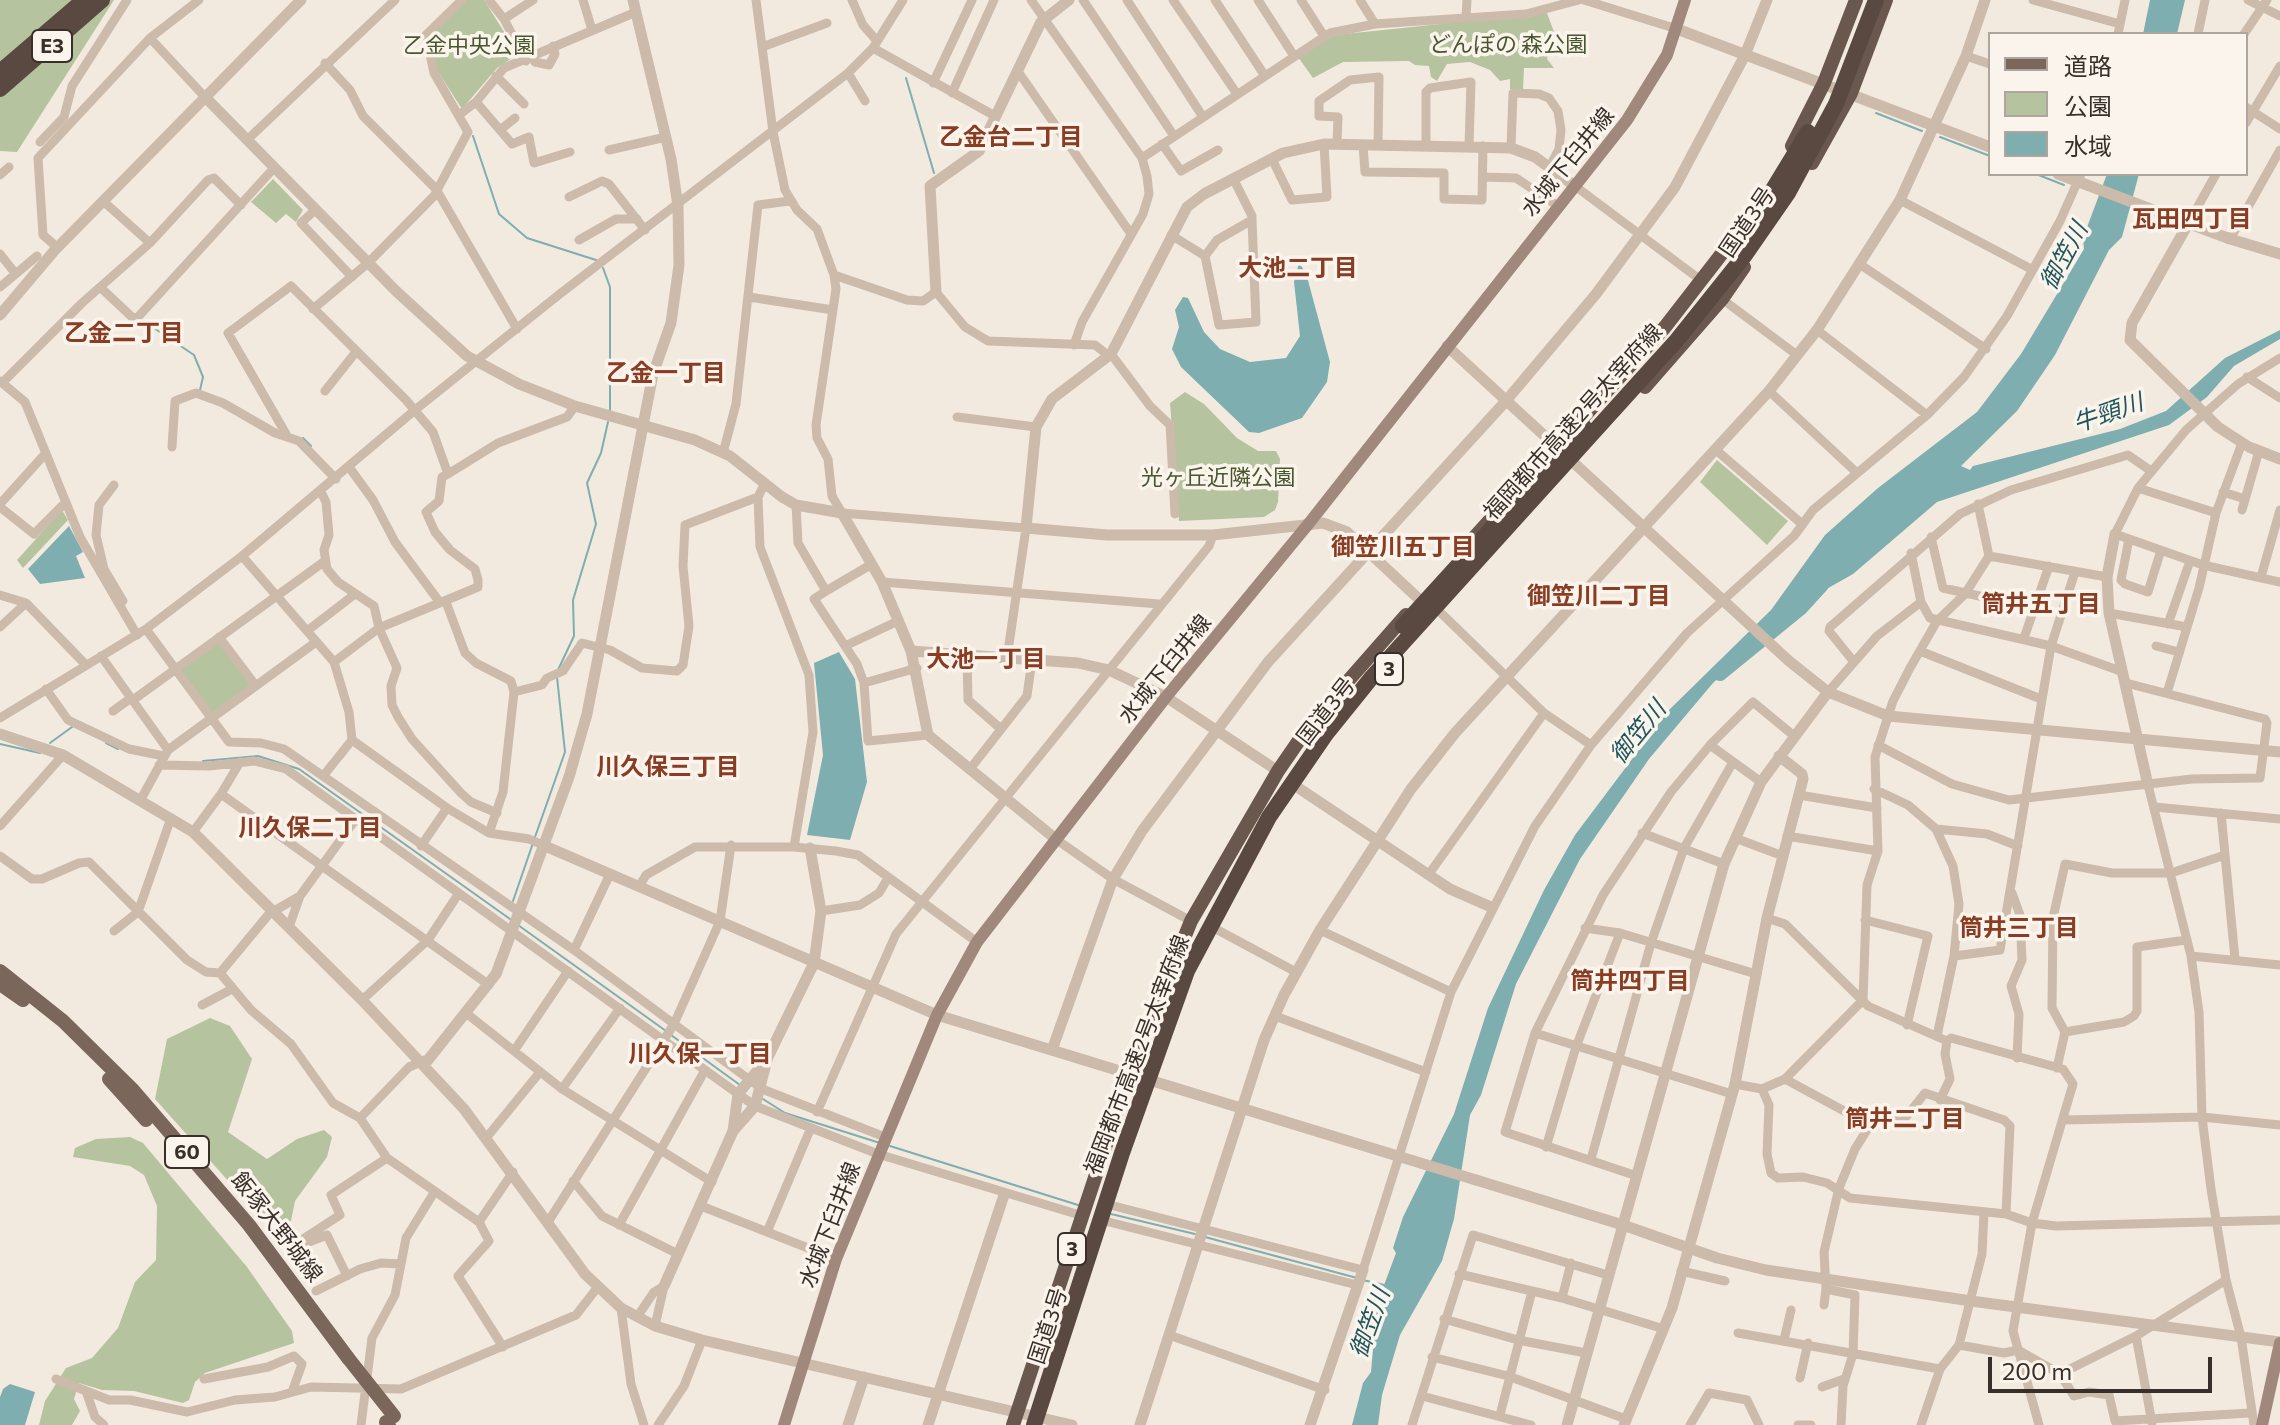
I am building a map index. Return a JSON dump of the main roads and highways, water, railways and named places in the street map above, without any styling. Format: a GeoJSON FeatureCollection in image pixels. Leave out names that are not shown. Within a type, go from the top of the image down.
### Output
{"type":"FeatureCollection","features":[{"type":"Feature","properties":{"kind":"highway","name":"E3"},"geometry":{"type":"LineString","coordinates":[[0,72],[84,0]]}},
{"type":"Feature","properties":{"kind":"highway","name":"E3"},"geometry":{"type":"LineString","coordinates":[[0,89],[102,0]]}},
{"type":"Feature","properties":{"kind":"highway","name":"国道3号"},"geometry":{"type":"LineString","coordinates":[[1018,1420],[1130,1072],[1191,921],[1278,771],[1311,723],[1554,445],[1665,327],[1702,281],[1777,175],[1824,83],[1856,0]]}},
{"type":"Feature","properties":{"kind":"highway","name":"福岡都市高速2号太宰府線"},"geometry":{"type":"LineString","coordinates":[[1018,1420],[1141,1066],[1180,966],[1234,857],[1290,768],[1365,670],[1670,333],[1737,248],[1777,187],[1825,100],[1865,0]]}},
{"type":"Feature","properties":{"kind":"highway","name":"福岡都市高速2号太宰府線"},"geometry":{"type":"LineString","coordinates":[[1038,1422],[1122,1153],[1187,971],[1269,817],[1326,734],[1372,677],[1677,340],[1745,255],[1788,193],[1836,104],[1876,0]]}},
{"type":"Feature","properties":{"kind":"highway","name":"国道3号"},"geometry":{"type":"LineString","coordinates":[[1038,1422],[1174,1020],[1214,928],[1258,845],[1332,736],[1722,299],[1800,183],[1851,93],[1886,0]]}},
{"type":"Feature","properties":{"kind":"main road","name":"水城下臼井線"},"geometry":{"type":"LineString","coordinates":[[784,1425],[801,1362],[836,1259],[937,1015],[977,942],[1166,697],[1310,522],[1643,98],[1677,29],[1685,0]]}},
{"type":"Feature","properties":{"kind":"main road","name":"飯塚大野城線"},"geometry":{"type":"LineString","coordinates":[[0,971],[63,1021],[133,1090],[249,1225],[345,1361]]}},
{"type":"Feature","properties":{"kind":"main road","name":"飯塚大野城線"},"geometry":{"type":"LineString","coordinates":[[0,984],[86,1054],[170,1146],[241,1230],[392,1422]]}},
{"type":"Feature","properties":{"kind":"main road"},"geometry":{"type":"LineString","coordinates":[[2262,1425],[2280,1342]]}},
{"type":"Feature","properties":{"kind":"water"},"geometry":{"type":"Polygon","coordinates":[[[2150,0],[2185,0],[2177,32],[2143,32],[2150,0]]]}},
{"type":"Feature","properties":{"kind":"water"},"geometry":{"type":"Polygon","coordinates":[[[2106,176],[2138,176],[2122,237],[2109,250],[2055,355],[2017,411],[1961,466],[1970,470],[1973,466],[2120,429],[2166,411],[2225,358],[2280,330],[2280,339],[2234,366],[2207,397],[2169,425],[1937,502],[1853,574],[1793,608],[1713,683],[1649,759],[1580,859],[1516,984],[1481,1095],[1470,1115],[1454,1219],[1442,1261],[1400,1335],[1382,1395],[1378,1425],[1352,1425],[1363,1383],[1371,1372],[1377,1304],[1396,1253],[1393,1248],[1403,1217],[1454,1114],[1488,1008],[1544,890],[1575,835],[1669,710],[1771,610],[1825,535],[1878,488],[1977,412],[2021,354],[2084,249],[2083,238],[2106,176]]]}},
{"type":"Feature","properties":{"kind":"water"},"geometry":{"type":"Polygon","coordinates":[[[1299,263],[1306,273],[1330,362],[1327,382],[1302,418],[1259,433],[1249,432],[1181,367],[1172,349],[1179,327],[1175,310],[1183,297],[1188,298],[1204,332],[1220,349],[1250,362],[1286,358],[1300,336],[1294,282],[1299,263]]]}},
{"type":"Feature","properties":{"kind":"water"},"geometry":{"type":"Polygon","coordinates":[[[69,526],[83,552],[76,556],[85,578],[40,584],[28,569],[69,526]]]}},
{"type":"Feature","properties":{"kind":"water"},"geometry":{"type":"Polygon","coordinates":[[[839,652],[855,679],[867,782],[850,840],[807,835],[823,755],[814,663],[839,652]]]}},
{"type":"Feature","properties":{"kind":"water"},"geometry":{"type":"Polygon","coordinates":[[[10,1384],[35,1392],[25,1425],[0,1425],[0,1397],[3,1389],[10,1384]]]}},
{"type":"Feature","properties":{"kind":"waterway"},"geometry":{"type":"LineString","coordinates":[[906,78],[934,173]]}},
{"type":"Feature","properties":{"kind":"waterway"},"geometry":{"type":"LineString","coordinates":[[1876,113],[1922,131]]}},
{"type":"Feature","properties":{"kind":"waterway"},"geometry":{"type":"LineString","coordinates":[[473,136],[499,214],[527,238],[596,260]]}},
{"type":"Feature","properties":{"kind":"waterway"},"geometry":{"type":"LineString","coordinates":[[1940,137],[1988,155]]}},
{"type":"Feature","properties":{"kind":"waterway"},"geometry":{"type":"LineString","coordinates":[[2041,176],[2064,185]]}},
{"type":"Feature","properties":{"kind":"waterway"},"geometry":{"type":"LineString","coordinates":[[603,268],[610,287],[610,411]]}},
{"type":"Feature","properties":{"kind":"waterway"},"geometry":{"type":"LineString","coordinates":[[154,328],[194,355],[203,377],[200,390]]}},
{"type":"Feature","properties":{"kind":"waterway"},"geometry":{"type":"LineString","coordinates":[[558,670],[574,636],[573,600],[596,524],[587,483],[601,453],[608,422]]}},
{"type":"Feature","properties":{"kind":"waterway"},"geometry":{"type":"LineString","coordinates":[[303,438],[311,446]]}},
{"type":"Feature","properties":{"kind":"waterway","name":"御笠川"},"geometry":{"type":"LineString","coordinates":[[1720,674],[1801,608],[1822,585]]}},
{"type":"Feature","properties":{"kind":"waterway"},"geometry":{"type":"LineString","coordinates":[[535,837],[565,752],[557,677]]}},
{"type":"Feature","properties":{"kind":"waterway"},"geometry":{"type":"LineString","coordinates":[[50,743],[72,727]]}},
{"type":"Feature","properties":{"kind":"waterway"},"geometry":{"type":"LineString","coordinates":[[106,743],[118,749]]}},
{"type":"Feature","properties":{"kind":"waterway"},"geometry":{"type":"LineString","coordinates":[[0,744],[40,753]]}},
{"type":"Feature","properties":{"kind":"waterway"},"geometry":{"type":"LineString","coordinates":[[203,761],[258,756],[299,769],[510,919]]}},
{"type":"Feature","properties":{"kind":"waterway"},"geometry":{"type":"LineString","coordinates":[[513,901],[533,843]]}},
{"type":"Feature","properties":{"kind":"waterway"},"geometry":{"type":"LineString","coordinates":[[518,925],[666,1031]]}},
{"type":"Feature","properties":{"kind":"waterway"},"geometry":{"type":"LineString","coordinates":[[671,1035],[740,1085]]}},
{"type":"Feature","properties":{"kind":"waterway"},"geometry":{"type":"LineString","coordinates":[[763,1099],[785,1113],[880,1143]]}},
{"type":"Feature","properties":{"kind":"waterway"},"geometry":{"type":"LineString","coordinates":[[890,1146],[1078,1205]]}},
{"type":"Feature","properties":{"kind":"waterway"},"geometry":{"type":"LineString","coordinates":[[1111,1214],[1195,1234]]}},
{"type":"Feature","properties":{"kind":"waterway"},"geometry":{"type":"LineString","coordinates":[[1205,1237],[1357,1278]]}},
{"type":"Feature","properties":{"kind":"waterway"},"geometry":{"type":"LineString","coordinates":[[1363,1280],[1384,1285]]}},
{"type":"Feature","properties":{"kind":"district","name":"乙金台二丁目"},"geometry":{"type":"Point","coordinates":[1011,137]}},
{"type":"Feature","properties":{"kind":"district","name":"瓦田四丁目"},"geometry":{"type":"Point","coordinates":[2192,219]}},
{"type":"Feature","properties":{"kind":"district","name":"大池二丁目"},"geometry":{"type":"Point","coordinates":[1298,268]}},
{"type":"Feature","properties":{"kind":"district","name":"乙金二丁目"},"geometry":{"type":"Point","coordinates":[124,333]}},
{"type":"Feature","properties":{"kind":"district","name":"乙金一丁目"},"geometry":{"type":"Point","coordinates":[666,373]}},
{"type":"Feature","properties":{"kind":"district","name":"御笠川五丁目"},"geometry":{"type":"Point","coordinates":[1403,547]}},
{"type":"Feature","properties":{"kind":"district","name":"御笠川二丁目"},"geometry":{"type":"Point","coordinates":[1599,596]}},
{"type":"Feature","properties":{"kind":"district","name":"筒井五丁目"},"geometry":{"type":"Point","coordinates":[2041,604]}},
{"type":"Feature","properties":{"kind":"district","name":"大池一丁目"},"geometry":{"type":"Point","coordinates":[986,659]}},
{"type":"Feature","properties":{"kind":"district","name":"川久保三丁目"},"geometry":{"type":"Point","coordinates":[668,767]}},
{"type":"Feature","properties":{"kind":"district","name":"川久保二丁目"},"geometry":{"type":"Point","coordinates":[310,828]}},
{"type":"Feature","properties":{"kind":"district","name":"筒井三丁目"},"geometry":{"type":"Point","coordinates":[2019,928]}},
{"type":"Feature","properties":{"kind":"district","name":"筒井四丁目"},"geometry":{"type":"Point","coordinates":[1630,981]}},
{"type":"Feature","properties":{"kind":"district","name":"川久保一丁目"},"geometry":{"type":"Point","coordinates":[700,1054]}},
{"type":"Feature","properties":{"kind":"district","name":"筒井二丁目"},"geometry":{"type":"Point","coordinates":[1905,1119]}},
{"type":"Feature","properties":{"kind":"park label","name":"どんぽの 森公園"},"geometry":{"type":"Point","coordinates":[1508,45]}},
{"type":"Feature","properties":{"kind":"park label","name":"乙金中央公園"},"geometry":{"type":"Point","coordinates":[469,46]}},
{"type":"Feature","properties":{"kind":"park label","name":"光ヶ丘近隣公園"},"geometry":{"type":"Point","coordinates":[1218,478]}},
{"type":"Feature","properties":{"kind":"water label","name":"牛頸川"},"geometry":{"type":"Point","coordinates":[2108,413]}}]}
